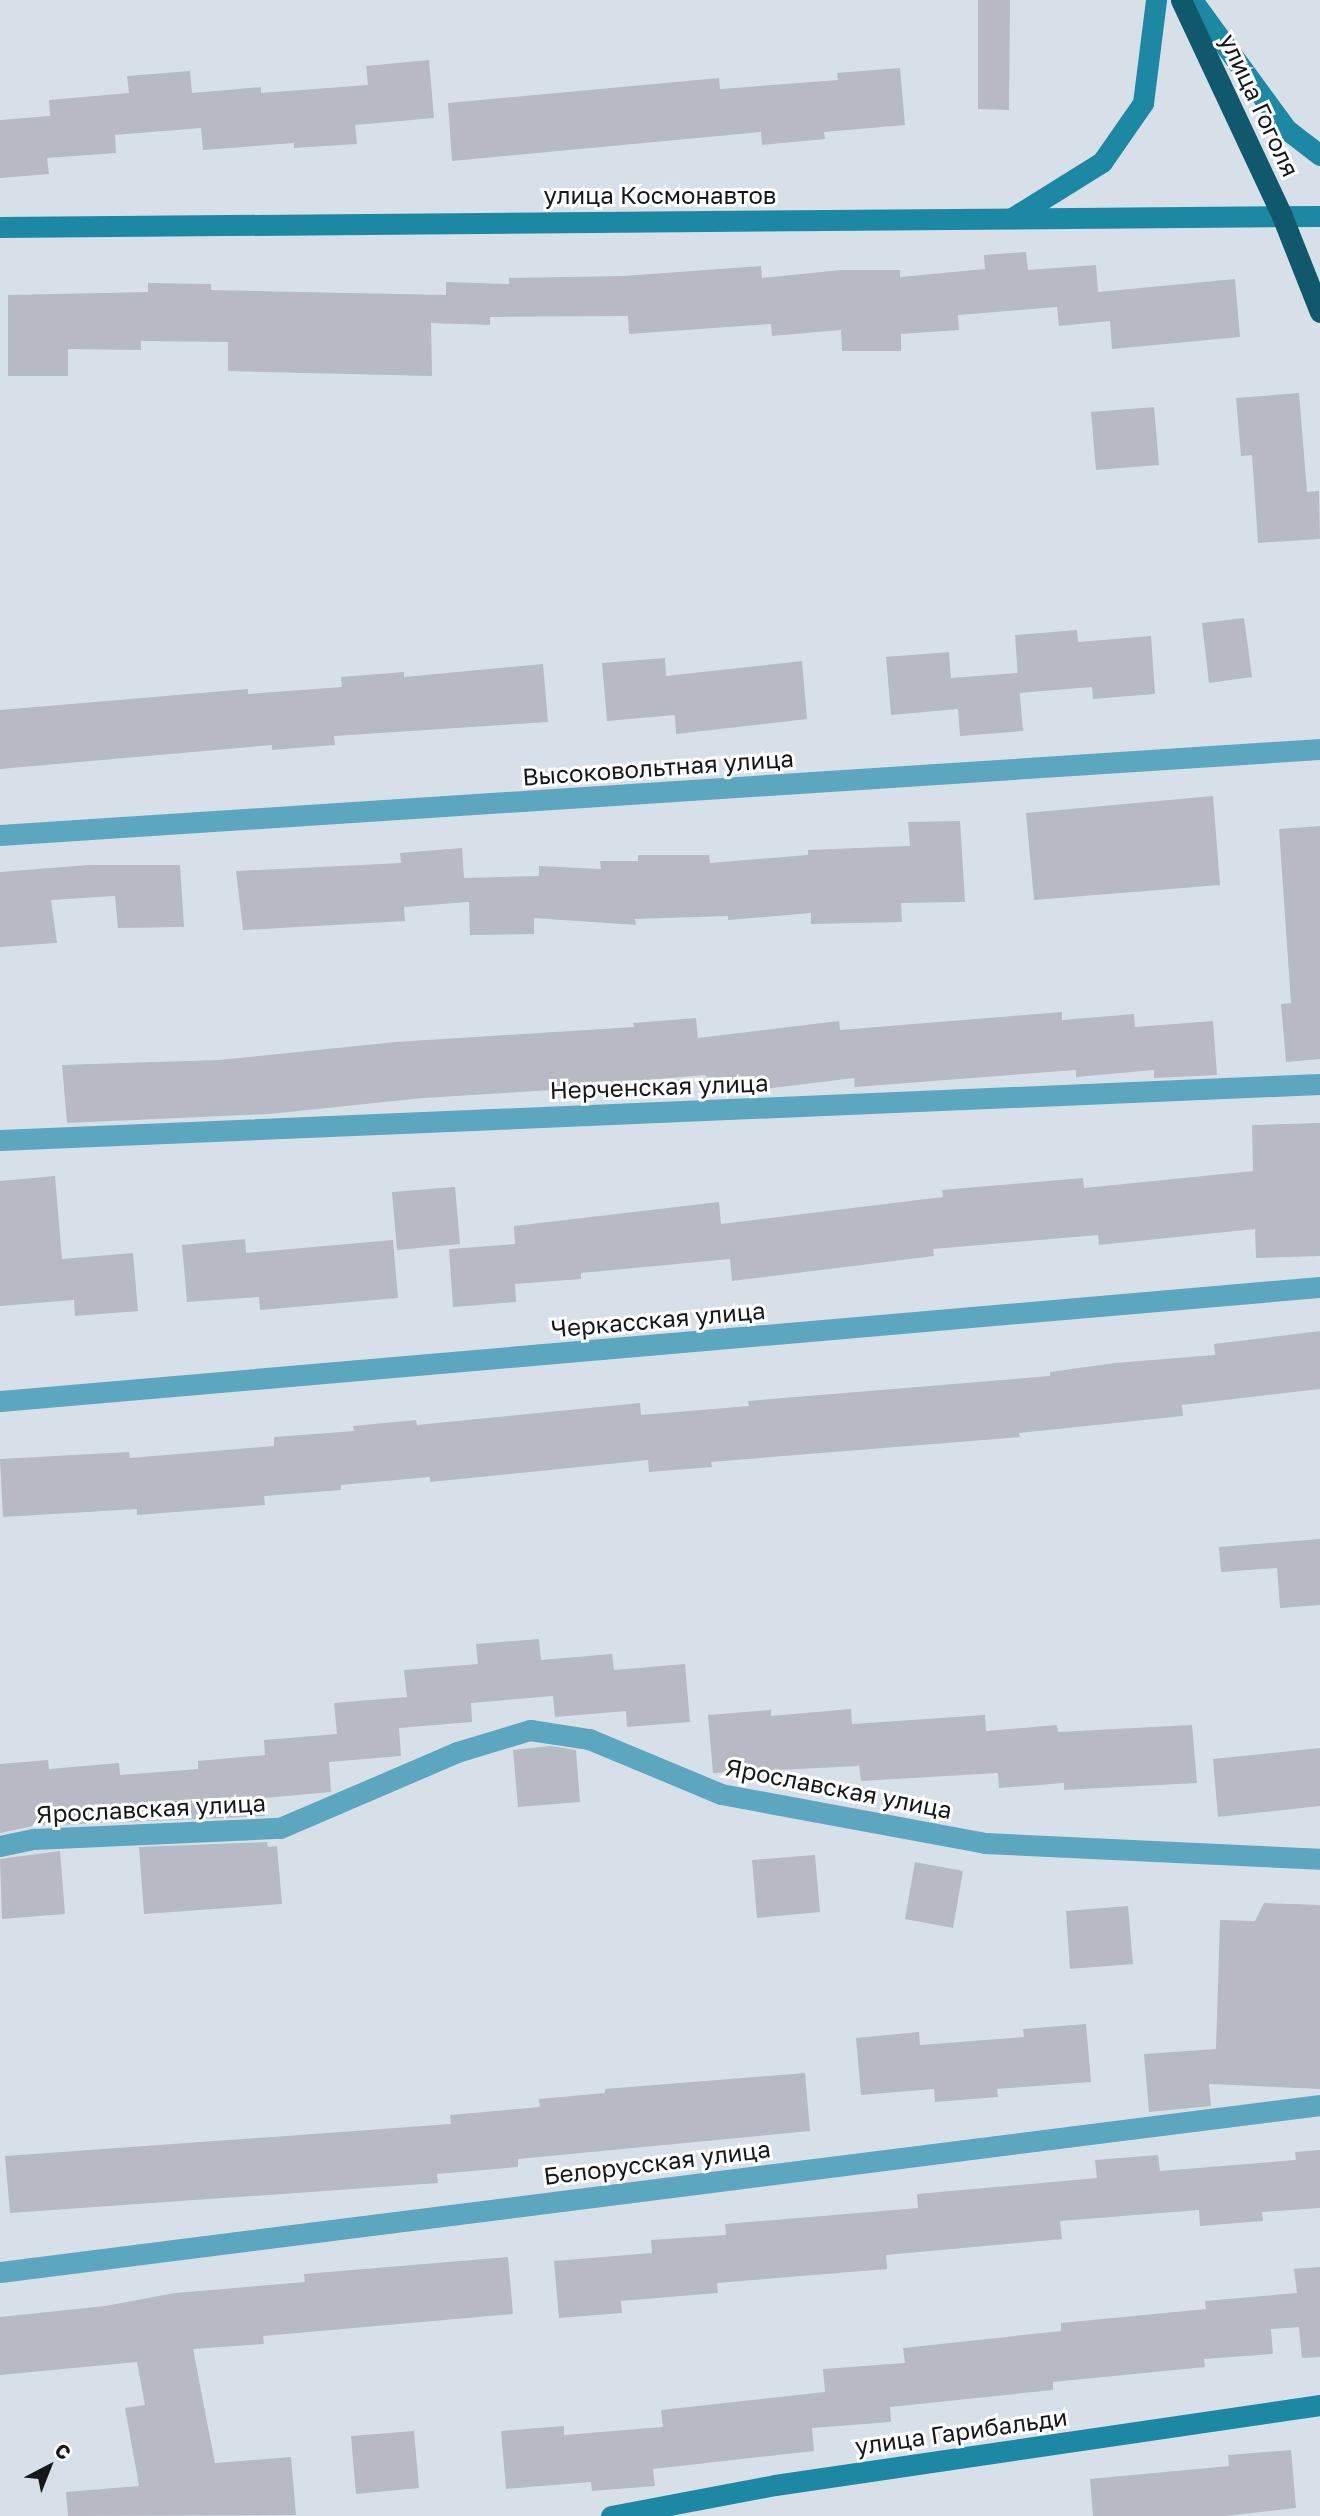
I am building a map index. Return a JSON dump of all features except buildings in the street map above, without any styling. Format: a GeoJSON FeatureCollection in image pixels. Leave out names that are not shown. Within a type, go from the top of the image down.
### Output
{"type":"FeatureCollection","features":[{"type":"Feature","properties":{"kind":"highway","name":"улица Гоголя"},"geometry":{"type":"LineString","coordinates":[[1181,0],[1282,216],[1320,312]]}},
{"type":"Feature","properties":{"kind":"street"},"geometry":{"type":"LineString","coordinates":[[1012,218],[1102,162],[1143,103],[1156,0]]}},
{"type":"Feature","properties":{"kind":"street"},"geometry":{"type":"LineString","coordinates":[[1192,0],[1286,129],[1320,156]]}},
{"type":"Feature","properties":{"kind":"street","name":"улица Космонавтов"},"geometry":{"type":"LineString","coordinates":[[0,227],[1320,216]]}},
{"type":"Feature","properties":{"kind":"street","name":"Высоковольтная улица"},"geometry":{"type":"LineString","coordinates":[[0,835],[1320,749]]}},
{"type":"Feature","properties":{"kind":"street","name":"Нерченская улица"},"geometry":{"type":"LineString","coordinates":[[0,1140],[1320,1084]]}},
{"type":"Feature","properties":{"kind":"street","name":"Черкасская улица"},"geometry":{"type":"LineString","coordinates":[[0,1401],[1320,1287]]}},
{"type":"Feature","properties":{"kind":"street","name":"Ярославская улица"},"geometry":{"type":"LineString","coordinates":[[0,1846],[34,1839],[280,1828],[457,1752],[530,1730],[589,1739],[721,1794],[985,1843],[1320,1859]]}},
{"type":"Feature","properties":{"kind":"street","name":"Белорусская улица"},"geometry":{"type":"LineString","coordinates":[[0,2272],[1320,2105]]}},
{"type":"Feature","properties":{"kind":"street","name":"улица Гарибальди"},"geometry":{"type":"LineString","coordinates":[[611,2516],[775,2485],[1320,2405]]}}]}
